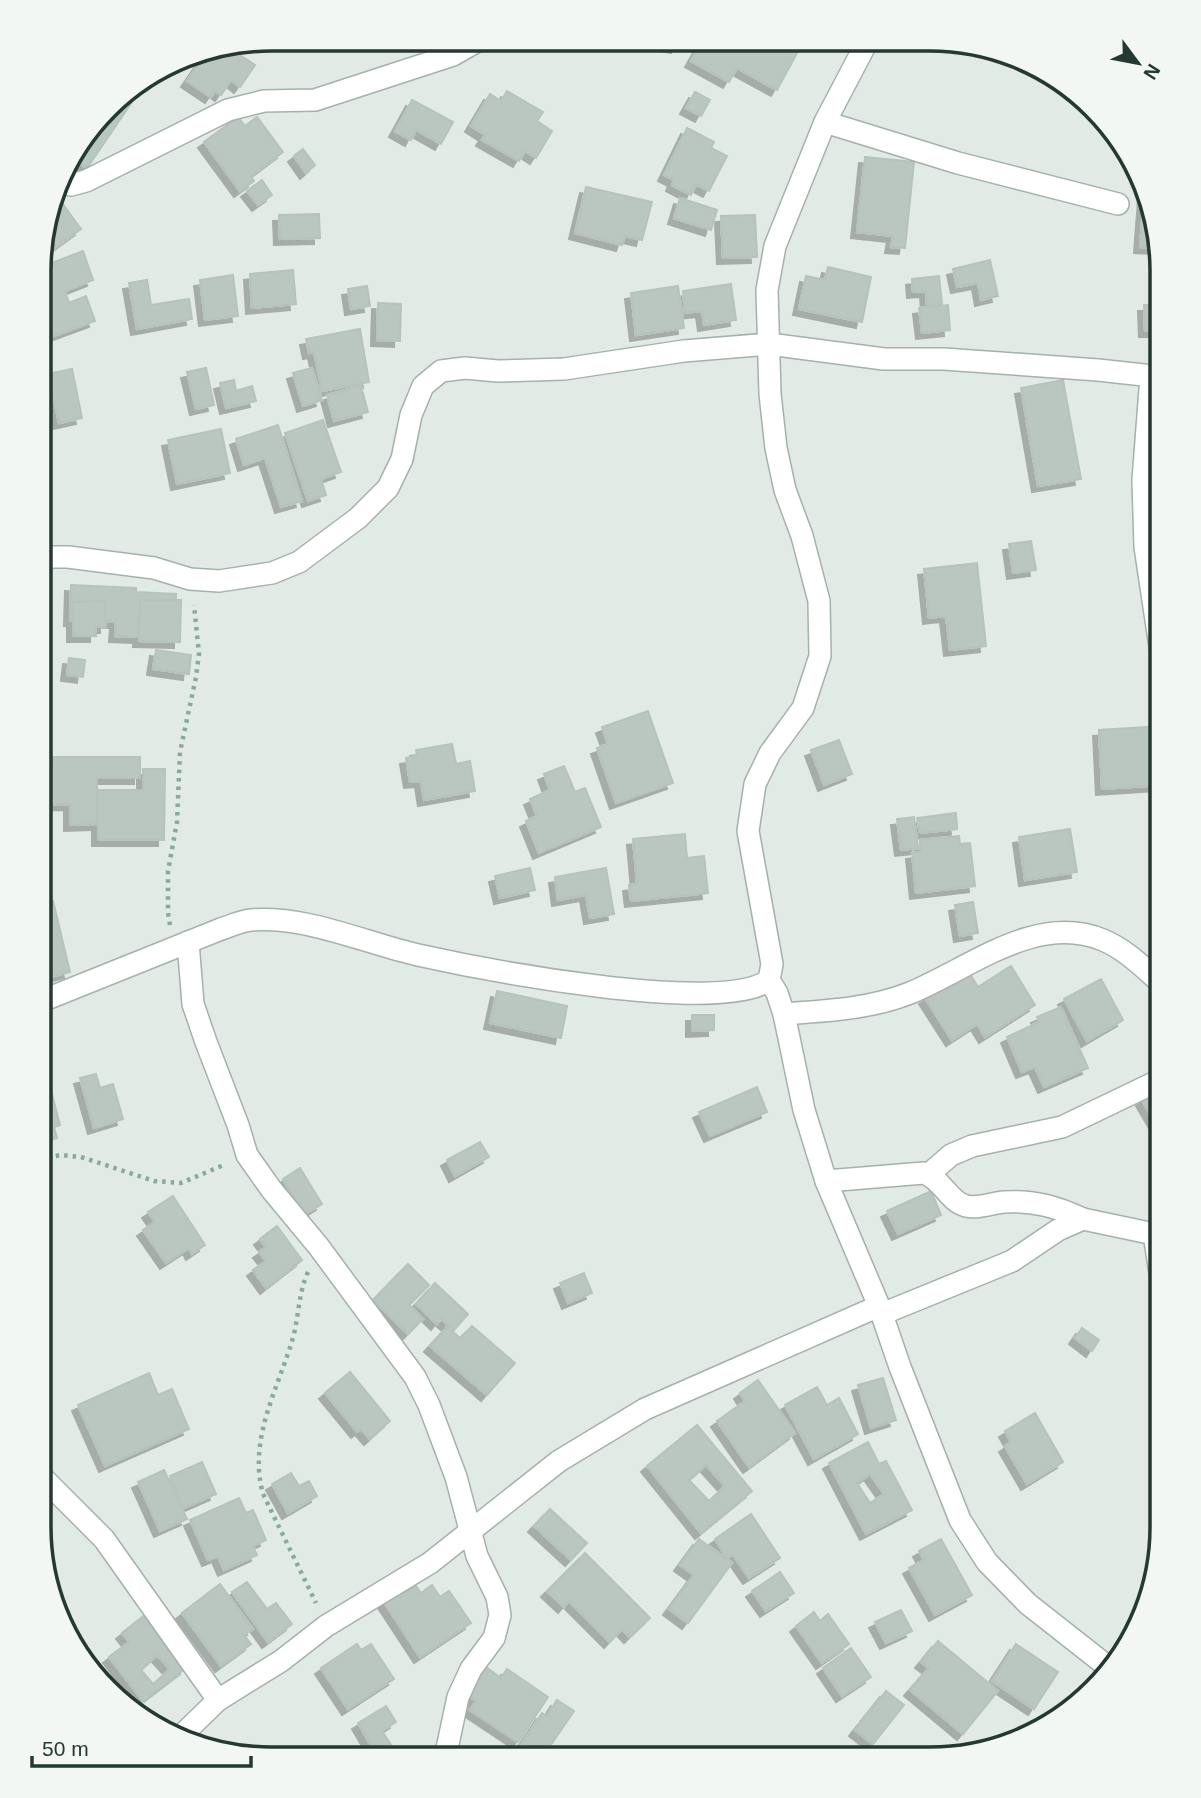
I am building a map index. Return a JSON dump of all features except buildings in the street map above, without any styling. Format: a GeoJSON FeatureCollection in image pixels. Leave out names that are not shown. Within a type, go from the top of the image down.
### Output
{"type":"FeatureCollection","features":[{"type":"Feature","properties":{"kind":"street"},"geometry":{"type":"LineString","coordinates":[[68,184],[86,181],[228,110],[264,101],[315,100],[370,84],[460,51]]}},
{"type":"Feature","properties":{"kind":"street"},"geometry":{"type":"LineString","coordinates":[[861,51],[825,122],[775,246],[766,290],[770,394],[776,448],[785,490],[802,536],[819,601],[820,656],[803,708],[770,752],[755,784],[748,831],[772,964],[769,980],[784,1014],[804,1110],[826,1181],[881,1310],[960,1520],[987,1562],[1028,1604],[1103,1663]]}},
{"type":"Feature","properties":{"kind":"street"},"geometry":{"type":"LineString","coordinates":[[825,122],[958,163],[1118,204]]}},
{"type":"Feature","properties":{"kind":"street"},"geometry":{"type":"LineString","coordinates":[[51,557],[154,568],[190,579],[219,581],[272,573],[299,562],[358,518],[388,488],[402,459],[411,415],[423,386],[441,371],[465,368],[498,371],[564,369],[684,351],[769,344],[884,359],[944,359],[1150,376]]}},
{"type":"Feature","properties":{"kind":"street"},"geometry":{"type":"LineString","coordinates":[[1150,428],[1143,480],[1150,580]]}},
{"type":"Feature","properties":{"kind":"street"},"geometry":{"type":"LineString","coordinates":[[51,997],[220,929],[250,920],[286,920],[484,969],[661,994],[724,994],[756,987],[769,980]]}},
{"type":"Feature","properties":{"kind":"street"},"geometry":{"type":"LineString","coordinates":[[784,1014],[856,1007],[908,994],[1008,946],[1045,933],[1072,931],[1105,941],[1150,974]]}},
{"type":"Feature","properties":{"kind":"street"},"geometry":{"type":"LineString","coordinates":[[182,944],[193,1004],[247,1155],[415,1377],[429,1405],[456,1477],[477,1556],[497,1597],[500,1615],[494,1638],[471,1669],[458,1697],[447,1747]]}},
{"type":"Feature","properties":{"kind":"street"},"geometry":{"type":"LineString","coordinates":[[929,1174],[951,1155],[972,1146],[1062,1127],[1150,1085]]}},
{"type":"Feature","properties":{"kind":"street"},"geometry":{"type":"LineString","coordinates":[[826,1181],[929,1174],[963,1206],[1038,1202],[1083,1219],[1150,1232]]}},
{"type":"Feature","properties":{"kind":"street"},"geometry":{"type":"LineString","coordinates":[[187,1731],[218,1700],[281,1661],[326,1626],[430,1563],[559,1461],[645,1409],[881,1310],[1012,1261],[1058,1230],[1083,1219]]}},
{"type":"Feature","properties":{"kind":"street"},"geometry":{"type":"LineString","coordinates":[[51,1487],[104,1539],[218,1700]]}},
{"type":"Feature","properties":{"kind":"path"},"geometry":{"type":"LineString","coordinates":[[182,944],[168,913],[168,870],[177,822],[180,752],[199,654],[190,579]]}},
{"type":"Feature","properties":{"kind":"path"},"geometry":{"type":"LineString","coordinates":[[51,1157],[81,1157],[154,1181],[181,1183],[247,1155]]}},
{"type":"Feature","properties":{"kind":"path"},"geometry":{"type":"LineString","coordinates":[[319,1247],[306,1277],[298,1304],[293,1337],[273,1392],[261,1436],[258,1477],[326,1626]]}}]}
